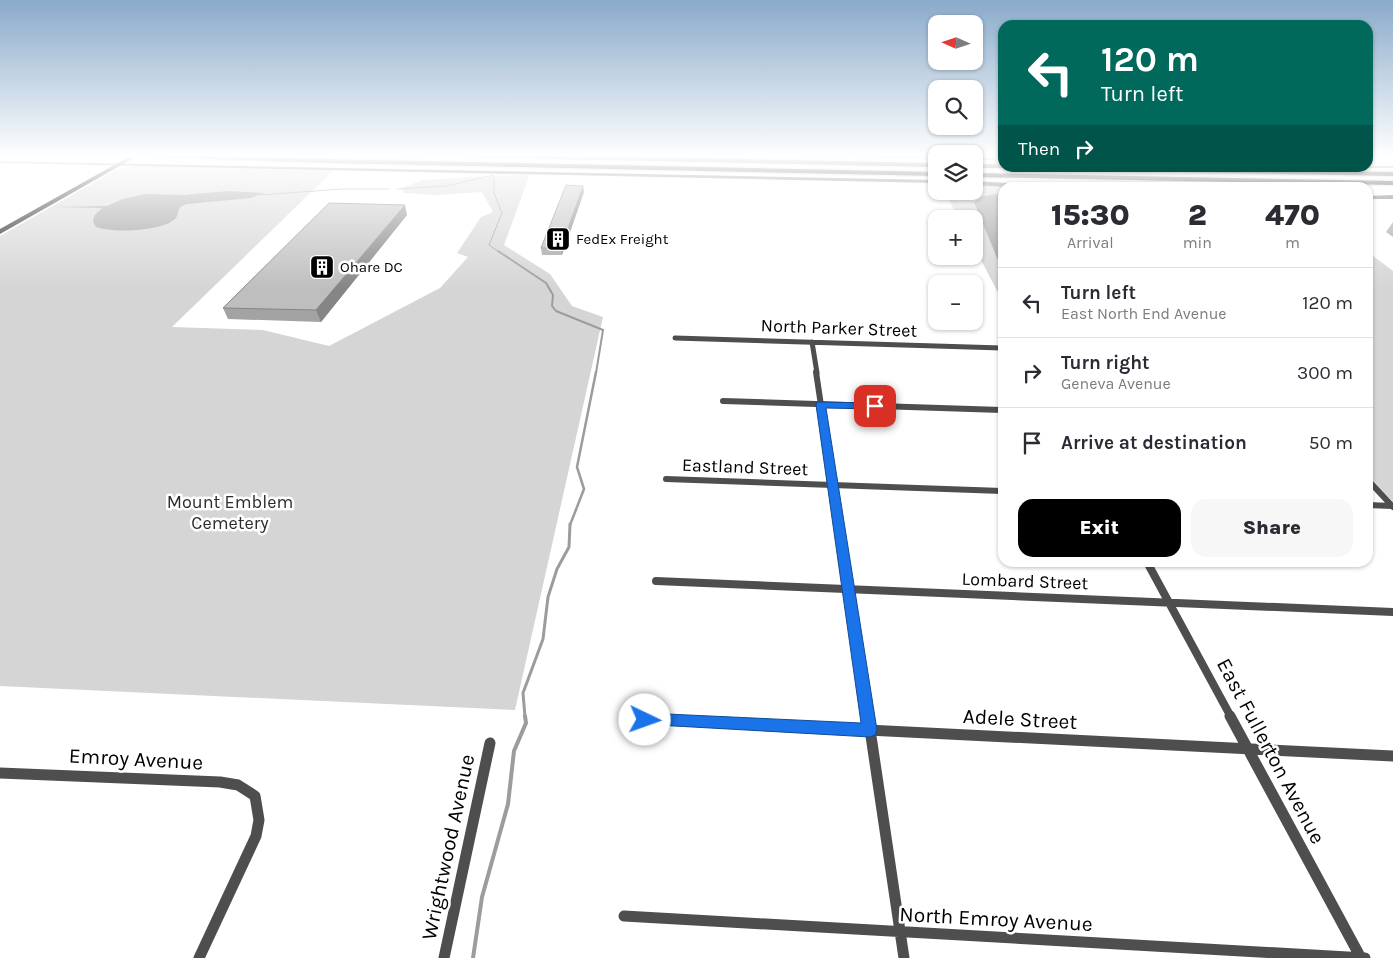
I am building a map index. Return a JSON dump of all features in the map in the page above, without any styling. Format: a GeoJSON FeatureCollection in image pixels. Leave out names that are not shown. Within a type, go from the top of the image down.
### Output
{"type":"FeatureCollection","features":[{"type":"Feature","properties":{"kind":"main road"},"geometry":{"type":"LineString","coordinates":[[0,232],[57,200]]}},
{"type":"Feature","properties":{"kind":"street","name":"North Parker Street"},"geometry":{"type":"LineString","coordinates":[[675,338],[998,348]]}},
{"type":"Feature","properties":{"kind":"street"},"geometry":{"type":"LineString","coordinates":[[812,342],[904,958]]}},
{"type":"Feature","properties":{"kind":"street"},"geometry":{"type":"LineString","coordinates":[[723,401],[998,410]]}},
{"type":"Feature","properties":{"kind":"street","name":"Eastland Street"},"geometry":{"type":"LineString","coordinates":[[666,479],[998,491]]}},
{"type":"Feature","properties":{"kind":"street"},"geometry":{"type":"LineString","coordinates":[[1373,485],[1392,506]]}},
{"type":"Feature","properties":{"kind":"street"},"geometry":{"type":"LineString","coordinates":[[1373,505],[1392,506]]}},
{"type":"Feature","properties":{"kind":"street","name":"East Fullerton Avenue"},"geometry":{"type":"LineString","coordinates":[[1150,567],[1361,958]]}},
{"type":"Feature","properties":{"kind":"street","name":"Lombard Street"},"geometry":{"type":"LineString","coordinates":[[656,582],[1393,612]]}},
{"type":"Feature","properties":{"kind":"street","name":"Adele Street"},"geometry":{"type":"LineString","coordinates":[[645,720],[1393,756]]}},
{"type":"Feature","properties":{"kind":"street","name":"Wrightwood Avenue"},"geometry":{"type":"LineString","coordinates":[[444,958],[490,743]]}},
{"type":"Feature","properties":{"kind":"street","name":"Emroy Avenue"},"geometry":{"type":"LineString","coordinates":[[0,773],[220,782],[238,786],[256,796],[258,807],[256,836],[199,958]]}},
{"type":"Feature","properties":{"kind":"street","name":"North Emroy Avenue"},"geometry":{"type":"LineString","coordinates":[[624,916],[1365,958]]}},
{"type":"Feature","properties":{"kind":"green space","name":"Mount Emblem Cemetery"},"geometry":{"type":"Polygon","coordinates":[[[64,200],[303,200],[172,327],[263,330],[329,346],[440,288],[468,257],[457,253],[481,217],[493,212],[486,200],[521,200],[504,245],[550,274],[572,306],[603,317],[515,710],[0,686],[0,236],[64,200]]]}},
{"type":"Feature","properties":{"kind":"green space"},"geometry":{"type":"Polygon","coordinates":[[[949,200],[998,200],[998,292],[983,264],[983,210],[954,210],[949,200]]]}},
{"type":"Feature","properties":{"kind":"green space"},"geometry":{"type":"Polygon","coordinates":[[[1373,256],[1393,271],[1393,502],[1373,480],[1373,256]]]}},
{"type":"Feature","properties":{"kind":"shaded area"},"geometry":{"type":"Polygon","coordinates":[[[121,200],[233,200],[187,204],[180,207],[176,218],[169,223],[149,229],[137,230],[113,230],[96,227],[93,222],[94,216],[102,208],[52,207],[107,206],[121,200]]]}},
{"type":"Feature","properties":{"kind":"shaded area"},"geometry":{"type":"Polygon","coordinates":[[[977,200],[998,200],[998,260],[983,224],[983,210],[977,210],[974,202],[977,200]]]}},
{"type":"Feature","properties":{"kind":"building"},"geometry":{"type":"Polygon","coordinates":[[[560,200],[578,200],[561,248],[541,248],[560,200]]]}},
{"type":"Feature","properties":{"kind":"building","name":"Ohare DC"},"geometry":{"type":"Polygon","coordinates":[[[329,203],[405,205],[316,310],[223,308],[329,203]]]}},
{"type":"Feature","properties":{"kind":"waterway"},"geometry":{"type":"LineString","coordinates":[[497,200],[502,213],[489,245],[499,252]]}},
{"type":"Feature","properties":{"kind":"waterway"},"geometry":{"type":"LineString","coordinates":[[498,251],[546,283],[553,295],[552,306],[556,311],[603,330],[596,373]]}},
{"type":"Feature","properties":{"kind":"waterway"},"geometry":{"type":"LineString","coordinates":[[570,525],[584,489],[577,467],[596,372]]}},
{"type":"Feature","properties":{"kind":"waterway"},"geometry":{"type":"LineString","coordinates":[[525,717],[523,693],[543,639],[548,597],[557,569],[569,547],[570,524]]}},
{"type":"Feature","properties":{"kind":"waterway"},"geometry":{"type":"LineString","coordinates":[[473,958],[482,897],[508,804],[514,751],[526,723],[525,716]]}},
{"type":"Feature","properties":{"kind":"place","name":"FedEx Freight"},"geometry":{"type":"Point","coordinates":[558,239]}},
{"type":"Feature","properties":{"kind":"place","name":"Ohare DC"},"geometry":{"type":"Point","coordinates":[322,267]}},
{"type":"Feature","properties":{"kind":"route"},"geometry":{"type":"LineString","coordinates":[[645,720],[870,730],[821,405],[875,406]]}}]}
